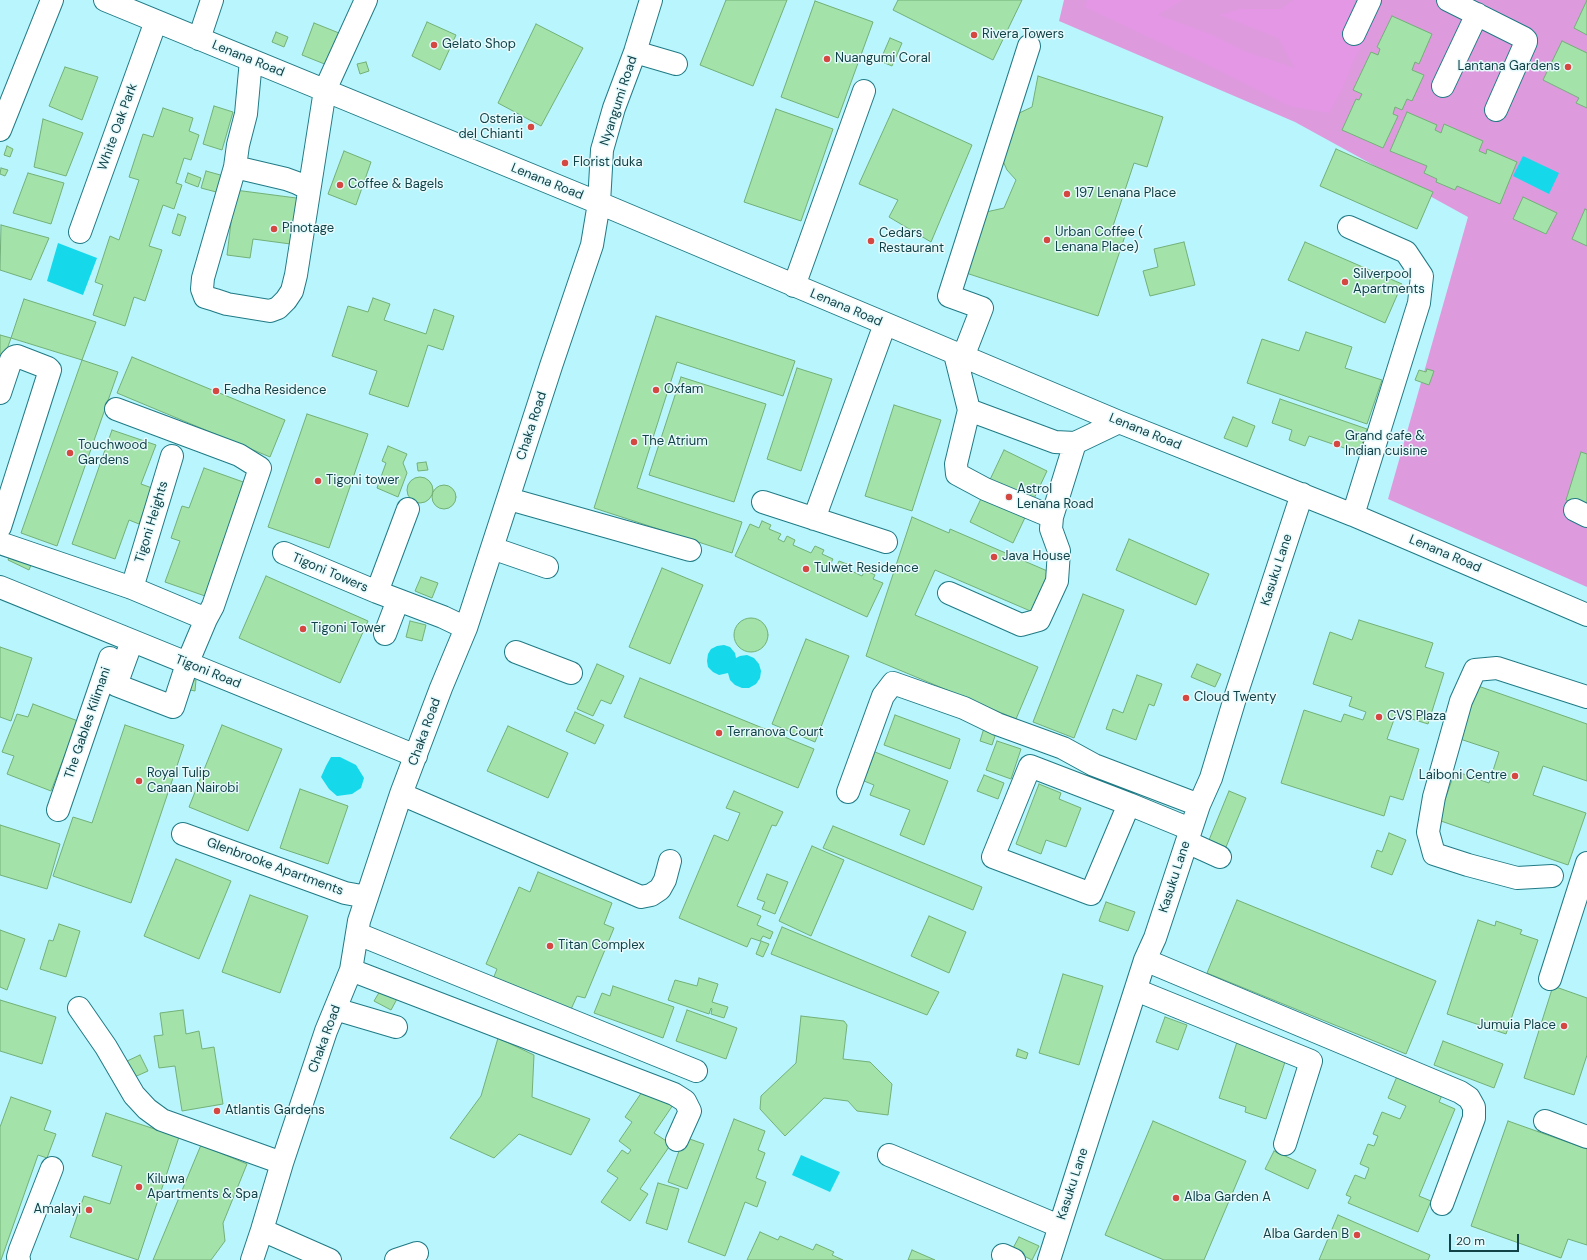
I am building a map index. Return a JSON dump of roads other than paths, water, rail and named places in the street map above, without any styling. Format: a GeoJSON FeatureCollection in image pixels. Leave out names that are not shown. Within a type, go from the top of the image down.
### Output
{"type":"FeatureCollection","features":[{"type":"Feature","properties":{"kind":"street"},"geometry":{"type":"LineString","coordinates":[[0,130],[52,0]]}},
{"type":"Feature","properties":{"kind":"street","name":"Lenana Road"},"geometry":{"type":"LineString","coordinates":[[105,0],[599,203],[1119,422],[1353,515],[1587,615]]}},
{"type":"Feature","properties":{"kind":"street"},"geometry":{"type":"LineString","coordinates":[[199,39],[212,0]]}},
{"type":"Feature","properties":{"kind":"street"},"geometry":{"type":"LineString","coordinates":[[251,60],[246,114],[234,167],[203,278],[202,289],[205,297],[227,304],[270,311],[278,308],[292,291],[296,275],[325,90],[366,0]]}},
{"type":"Feature","properties":{"kind":"street","name":"Nyangumi Road"},"geometry":{"type":"LineString","coordinates":[[599,203],[602,150],[614,108],[635,52],[651,0]]}},
{"type":"Feature","properties":{"kind":"street"},"geometry":{"type":"LineString","coordinates":[[1354,34],[1370,0]]}},
{"type":"Feature","properties":{"kind":"street"},"geometry":{"type":"LineString","coordinates":[[1448,0],[1526,40],[1496,110]]}},
{"type":"Feature","properties":{"kind":"street"},"geometry":{"type":"LineString","coordinates":[[1443,86],[1477,14]]}},
{"type":"Feature","properties":{"kind":"street","name":"White Oak Park"},"geometry":{"type":"LineString","coordinates":[[80,232],[156,21]]}},
{"type":"Feature","properties":{"kind":"street"},"geometry":{"type":"LineString","coordinates":[[1029,46],[949,296],[982,308],[959,355],[969,410],[956,464],[957,474],[985,489],[1052,517]]}},
{"type":"Feature","properties":{"kind":"street"},"geometry":{"type":"LineString","coordinates":[[635,52],[676,64]]}},
{"type":"Feature","properties":{"kind":"street"},"geometry":{"type":"LineString","coordinates":[[794,286],[864,91]]}},
{"type":"Feature","properties":{"kind":"street"},"geometry":{"type":"LineString","coordinates":[[234,167],[286,179],[309,189]]}},
{"type":"Feature","properties":{"kind":"street","name":"Chaka Road"},"geometry":{"type":"LineString","coordinates":[[252,1260],[282,1163],[326,1032],[351,970],[358,928],[401,794],[441,688],[466,628],[592,245],[599,203]]}},
{"type":"Feature","properties":{"kind":"street"},"geometry":{"type":"LineString","coordinates":[[1350,227],[1406,252],[1422,276],[1419,303],[1353,515]]}},
{"type":"Feature","properties":{"kind":"street"},"geometry":{"type":"LineString","coordinates":[[814,519],[885,324]]}},
{"type":"Feature","properties":{"kind":"street"},"geometry":{"type":"LineString","coordinates":[[0,393],[11,360],[14,357],[17,356],[50,370],[1,520]]}},
{"type":"Feature","properties":{"kind":"street"},"geometry":{"type":"LineString","coordinates":[[116,409],[239,455],[260,468],[213,606],[187,664],[173,707],[116,685],[125,638]]}},
{"type":"Feature","properties":{"kind":"street"},"geometry":{"type":"LineString","coordinates":[[969,410],[1056,442],[1075,443],[1119,422]]}},
{"type":"Feature","properties":{"kind":"street"},"geometry":{"type":"LineString","coordinates":[[949,592],[1021,625],[1039,620],[1057,581],[1059,551],[1051,529],[1052,517],[1075,443]]}},
{"type":"Feature","properties":{"kind":"street","name":"Tigoni Heights"},"geometry":{"type":"LineString","coordinates":[[132,588],[172,456]]}},
{"type":"Feature","properties":{"kind":"street","name":"Kasuku Lane"},"geometry":{"type":"LineString","coordinates":[[1049,1260],[1145,960],[1155,938],[1199,805],[1211,778],[1236,695],[1302,494]]}},
{"type":"Feature","properties":{"kind":"street"},"geometry":{"type":"LineString","coordinates":[[508,499],[690,550]]}},
{"type":"Feature","properties":{"kind":"street"},"geometry":{"type":"LineString","coordinates":[[764,502],[886,542]]}},
{"type":"Feature","properties":{"kind":"street","name":"Tigoni Towers"},"geometry":{"type":"LineString","coordinates":[[377,592],[408,509]]}},
{"type":"Feature","properties":{"kind":"street"},"geometry":{"type":"LineString","coordinates":[[0,543],[132,588],[206,619]]}},
{"type":"Feature","properties":{"kind":"street"},"geometry":{"type":"LineString","coordinates":[[492,548],[547,567]]}},
{"type":"Feature","properties":{"kind":"street","name":"Tigoni Towers"},"geometry":{"type":"LineString","coordinates":[[284,553],[377,592],[443,617],[466,628]]}},
{"type":"Feature","properties":{"kind":"street","name":"Tigoni Road"},"geometry":{"type":"LineString","coordinates":[[0,587],[416,756]]}},
{"type":"Feature","properties":{"kind":"street"},"geometry":{"type":"LineString","coordinates":[[384,634],[398,600]]}},
{"type":"Feature","properties":{"kind":"street","name":"The Gables Kilimani"},"geometry":{"type":"LineString","coordinates":[[58,810],[125,638]]}},
{"type":"Feature","properties":{"kind":"street"},"geometry":{"type":"LineString","coordinates":[[516,652],[571,673]]}},
{"type":"Feature","properties":{"kind":"street"},"geometry":{"type":"LineString","coordinates":[[1552,876],[1517,878],[1434,854],[1428,832],[1434,797],[1461,701],[1475,670],[1497,668],[1587,697]]}},
{"type":"Feature","properties":{"kind":"street"},"geometry":{"type":"LineString","coordinates":[[848,792],[883,696],[893,683],[964,708],[997,724],[1062,748],[1094,765],[1199,805]]}},
{"type":"Feature","properties":{"kind":"street"},"geometry":{"type":"LineString","coordinates":[[1128,804],[1091,894],[992,857],[1030,766],[1128,804],[1188,836],[1220,857]]}},
{"type":"Feature","properties":{"kind":"street"},"geometry":{"type":"LineString","coordinates":[[401,794],[641,897],[651,895],[660,889],[665,880],[670,861]]}},
{"type":"Feature","properties":{"kind":"street","name":"Glenbrooke Apartments"},"geometry":{"type":"LineString","coordinates":[[183,834],[345,893],[368,897]]}},
{"type":"Feature","properties":{"kind":"street"},"geometry":{"type":"LineString","coordinates":[[1550,979],[1587,862]]}},
{"type":"Feature","properties":{"kind":"street"},"geometry":{"type":"LineString","coordinates":[[358,928],[412,940],[474,965]]}},
{"type":"Feature","properties":{"kind":"street"},"geometry":{"type":"LineString","coordinates":[[358,928],[696,1071]]}},
{"type":"Feature","properties":{"kind":"street"},"geometry":{"type":"LineString","coordinates":[[1145,960],[1460,1092],[1469,1098],[1474,1107],[1474,1118],[1442,1204]]}},
{"type":"Feature","properties":{"kind":"street"},"geometry":{"type":"LineString","coordinates":[[351,970],[674,1094],[685,1101],[690,1111],[677,1140]]}},
{"type":"Feature","properties":{"kind":"street"},"geometry":{"type":"LineString","coordinates":[[1136,990],[1311,1061],[1285,1144]]}},
{"type":"Feature","properties":{"kind":"street"},"geometry":{"type":"LineString","coordinates":[[79,1008],[106,1047],[134,1095],[147,1109],[162,1120],[282,1163]]}},
{"type":"Feature","properties":{"kind":"street"},"geometry":{"type":"LineString","coordinates":[[335,1010],[396,1027]]}},
{"type":"Feature","properties":{"kind":"street"},"geometry":{"type":"LineString","coordinates":[[1545,1121],[1587,1137]]}},
{"type":"Feature","properties":{"kind":"street"},"geometry":{"type":"LineString","coordinates":[[889,1155],[1059,1226]]}},
{"type":"Feature","properties":{"kind":"street"},"geometry":{"type":"LineString","coordinates":[[19,1260],[18,1257],[20,1250],[52,1168]]}},
{"type":"Feature","properties":{"kind":"street"},"geometry":{"type":"LineString","coordinates":[[262,1230],[330,1260]]}},
{"type":"Feature","properties":{"kind":"street"},"geometry":{"type":"LineString","coordinates":[[396,1260],[417,1254]]}},
{"type":"Feature","properties":{"kind":"water"},"geometry":{"type":"Polygon","coordinates":[[[1523,156],[1559,173],[1549,194],[1513,176],[1523,156]]]}},
{"type":"Feature","properties":{"kind":"water"},"geometry":{"type":"Polygon","coordinates":[[[58,243],[97,258],[83,295],[47,281],[58,243]]]}},
{"type":"Feature","properties":{"kind":"water"},"geometry":{"type":"Polygon","coordinates":[[[724,645],[730,647],[735,653],[736,658],[747,655],[754,658],[759,664],[761,671],[760,678],[756,684],[749,688],[742,688],[735,685],[730,680],[728,673],[719,675],[708,667],[708,654],[711,649],[724,645]]]}},
{"type":"Feature","properties":{"kind":"water"},"geometry":{"type":"Polygon","coordinates":[[[331,757],[340,757],[356,765],[364,778],[361,788],[352,794],[337,796],[329,789],[321,777],[331,757]]]}},
{"type":"Feature","properties":{"kind":"water"},"geometry":{"type":"Polygon","coordinates":[[[801,1155],[840,1172],[830,1192],[792,1175],[801,1155]]]}},
{"type":"Feature","properties":{"kind":"place","name":"Rivera Towers"},"geometry":{"type":"Point","coordinates":[974,35]}},
{"type":"Feature","properties":{"kind":"place","name":"Gelato Shop"},"geometry":{"type":"Point","coordinates":[434,45]}},
{"type":"Feature","properties":{"kind":"place","name":"Nuangumi Coral"},"geometry":{"type":"Point","coordinates":[827,59]}},
{"type":"Feature","properties":{"kind":"place","name":"Lantana Gardens"},"geometry":{"type":"Point","coordinates":[1568,67]}},
{"type":"Feature","properties":{"kind":"place","name":"Osteria del Chianti"},"geometry":{"type":"Point","coordinates":[531,127]}},
{"type":"Feature","properties":{"kind":"place","name":"Florist duka"},"geometry":{"type":"Point","coordinates":[565,163]}},
{"type":"Feature","properties":{"kind":"place","name":"Coffee & Bagels"},"geometry":{"type":"Point","coordinates":[340,185]}},
{"type":"Feature","properties":{"kind":"place","name":"197 Lenana Place"},"geometry":{"type":"Point","coordinates":[1067,194]}},
{"type":"Feature","properties":{"kind":"place","name":"Pinotage"},"geometry":{"type":"Point","coordinates":[274,229]}},
{"type":"Feature","properties":{"kind":"place","name":"Urban Coffee ( Lenana Place)"},"geometry":{"type":"Point","coordinates":[1047,240]}},
{"type":"Feature","properties":{"kind":"place","name":"Cedars Restaurant"},"geometry":{"type":"Point","coordinates":[871,241]}},
{"type":"Feature","properties":{"kind":"place","name":"Silverpool Apartments"},"geometry":{"type":"Point","coordinates":[1345,282]}},
{"type":"Feature","properties":{"kind":"place","name":"Oxfam"},"geometry":{"type":"Point","coordinates":[656,390]}},
{"type":"Feature","properties":{"kind":"place","name":"Fedha Residence"},"geometry":{"type":"Point","coordinates":[216,391]}},
{"type":"Feature","properties":{"kind":"place","name":"The Atrium"},"geometry":{"type":"Point","coordinates":[634,442]}},
{"type":"Feature","properties":{"kind":"place","name":"Grand cafe & Indian cuisine"},"geometry":{"type":"Point","coordinates":[1337,444]}},
{"type":"Feature","properties":{"kind":"place","name":"Touchwood Gardens"},"geometry":{"type":"Point","coordinates":[70,453]}},
{"type":"Feature","properties":{"kind":"place","name":"Tigoni tower"},"geometry":{"type":"Point","coordinates":[318,481]}},
{"type":"Feature","properties":{"kind":"place","name":"Astrol Lenana Road"},"geometry":{"type":"Point","coordinates":[1009,497]}},
{"type":"Feature","properties":{"kind":"place","name":"Java House"},"geometry":{"type":"Point","coordinates":[994,557]}},
{"type":"Feature","properties":{"kind":"place","name":"Tulwet Residence"},"geometry":{"type":"Point","coordinates":[806,569]}},
{"type":"Feature","properties":{"kind":"place","name":"Tigoni Tower"},"geometry":{"type":"Point","coordinates":[303,629]}},
{"type":"Feature","properties":{"kind":"place","name":"Cloud Twenty"},"geometry":{"type":"Point","coordinates":[1186,698]}},
{"type":"Feature","properties":{"kind":"place","name":"CVS Plaza"},"geometry":{"type":"Point","coordinates":[1379,717]}},
{"type":"Feature","properties":{"kind":"place","name":"Terranova Court"},"geometry":{"type":"Point","coordinates":[719,733]}},
{"type":"Feature","properties":{"kind":"place","name":"Laiboni Centre"},"geometry":{"type":"Point","coordinates":[1515,776]}},
{"type":"Feature","properties":{"kind":"place","name":"Royal Tulip Canaan Nairobi"},"geometry":{"type":"Point","coordinates":[139,781]}},
{"type":"Feature","properties":{"kind":"place","name":"Titan Complex"},"geometry":{"type":"Point","coordinates":[550,946]}},
{"type":"Feature","properties":{"kind":"place","name":"Jumuia Place"},"geometry":{"type":"Point","coordinates":[1564,1026]}},
{"type":"Feature","properties":{"kind":"place","name":"Atlantis Gardens"},"geometry":{"type":"Point","coordinates":[217,1111]}},
{"type":"Feature","properties":{"kind":"place","name":"Kiluwa Apartments & Spa"},"geometry":{"type":"Point","coordinates":[139,1187]}},
{"type":"Feature","properties":{"kind":"place","name":"Alba Garden A"},"geometry":{"type":"Point","coordinates":[1176,1198]}},
{"type":"Feature","properties":{"kind":"place","name":"Amalayi"},"geometry":{"type":"Point","coordinates":[89,1210]}},
{"type":"Feature","properties":{"kind":"place","name":"Alba Garden B"},"geometry":{"type":"Point","coordinates":[1357,1235]}}]}
